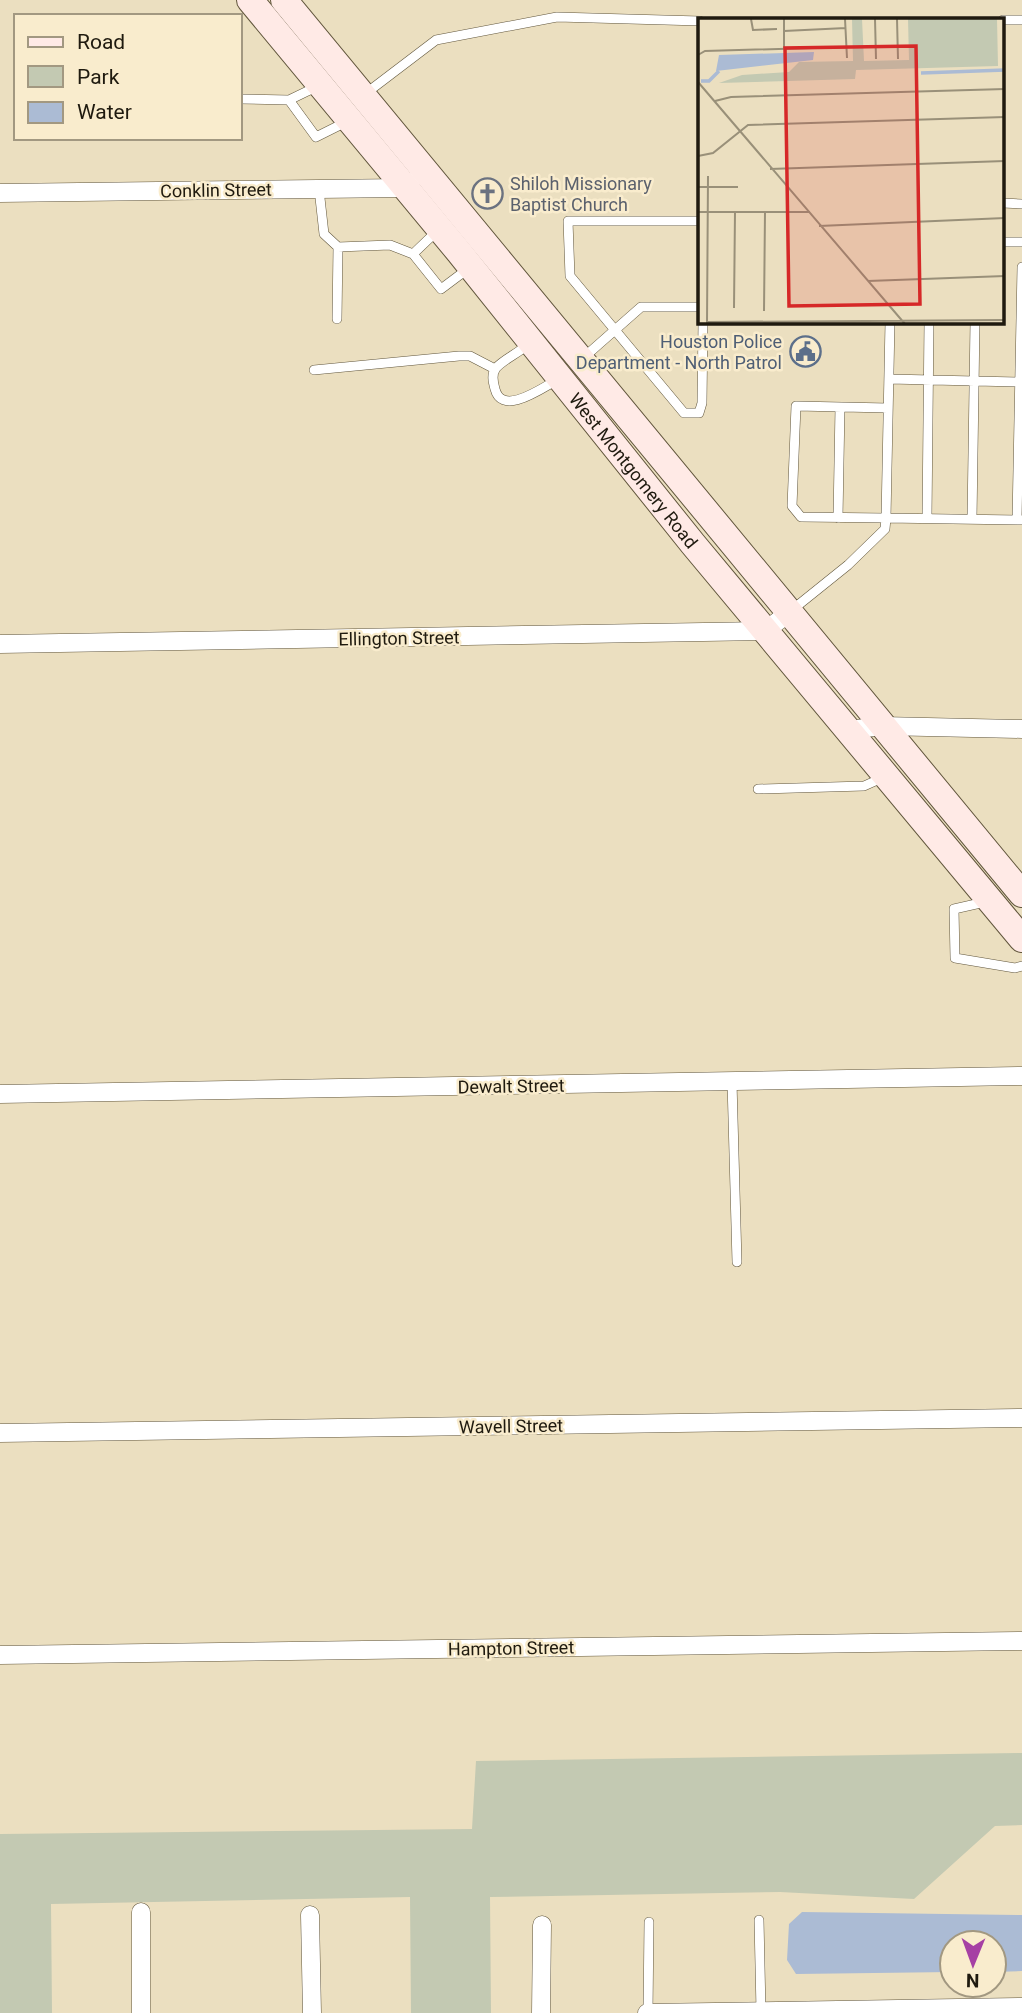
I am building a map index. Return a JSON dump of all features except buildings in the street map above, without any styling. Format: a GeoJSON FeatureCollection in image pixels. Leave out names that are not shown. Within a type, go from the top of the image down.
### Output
{"type":"FeatureCollection","features":[{"type":"Feature","properties":{"kind":"main road","name":"West Montgomery Road"},"geometry":{"type":"LineString","coordinates":[[250,0],[765,631],[1022,939]]}},
{"type":"Feature","properties":{"kind":"main road","name":"West Montgomery Road"},"geometry":{"type":"LineString","coordinates":[[284,0],[1022,894]]}},
{"type":"Feature","properties":{"kind":"main road"},"geometry":{"type":"LineString","coordinates":[[346,116],[363,96]]}},
{"type":"Feature","properties":{"kind":"main road"},"geometry":{"type":"LineString","coordinates":[[558,379],[581,360]]}},
{"type":"Feature","properties":{"kind":"street"},"geometry":{"type":"LineString","coordinates":[[403,188],[427,172]]}},
{"type":"Feature","properties":{"kind":"street","name":"Conklin Street"},"geometry":{"type":"LineString","coordinates":[[0,193],[403,188]]}},
{"type":"Feature","properties":{"kind":"street"},"geometry":{"type":"LineString","coordinates":[[765,631],[791,611]]}},
{"type":"Feature","properties":{"kind":"street","name":"Ellington Street"},"geometry":{"type":"LineString","coordinates":[[0,644],[765,631]]}},
{"type":"Feature","properties":{"kind":"street"},"geometry":{"type":"LineString","coordinates":[[849,730],[882,726],[1022,729]]}},
{"type":"Feature","properties":{"kind":"street","name":"Dewalt Street"},"geometry":{"type":"LineString","coordinates":[[0,1094],[1022,1076]]}},
{"type":"Feature","properties":{"kind":"street","name":"Wavell Street"},"geometry":{"type":"LineString","coordinates":[[0,1433],[1022,1419]]}},
{"type":"Feature","properties":{"kind":"street","name":"Hampton Street"},"geometry":{"type":"LineString","coordinates":[[0,1655],[1022,1641]]}},
{"type":"Feature","properties":{"kind":"street"},"geometry":{"type":"LineString","coordinates":[[141,1912],[141,2013]]}},
{"type":"Feature","properties":{"kind":"street"},"geometry":{"type":"LineString","coordinates":[[310,1915],[312,2013]]}},
{"type":"Feature","properties":{"kind":"street"},"geometry":{"type":"LineString","coordinates":[[541,2013],[542,1924]]}},
{"type":"Feature","properties":{"kind":"street"},"geometry":{"type":"LineString","coordinates":[[647,2013],[1022,2007]]}},
{"type":"Feature","properties":{"kind":"lane"},"geometry":{"type":"LineString","coordinates":[[363,96],[436,40],[556,16],[698,21]]}},
{"type":"Feature","properties":{"kind":"lane"},"geometry":{"type":"LineString","coordinates":[[1004,20],[1022,20]]}},
{"type":"Feature","properties":{"kind":"lane"},"geometry":{"type":"LineString","coordinates":[[242,99],[289,100],[320,85]]}},
{"type":"Feature","properties":{"kind":"lane"},"geometry":{"type":"LineString","coordinates":[[289,100],[316,136],[346,116]]}},
{"type":"Feature","properties":{"kind":"lane"},"geometry":{"type":"LineString","coordinates":[[320,189],[324,234],[338,247],[390,245],[414,254],[441,289],[470,267]]}},
{"type":"Feature","properties":{"kind":"lane"},"geometry":{"type":"LineString","coordinates":[[1004,203],[1022,204]]}},
{"type":"Feature","properties":{"kind":"lane"},"geometry":{"type":"LineString","coordinates":[[698,221],[568,221],[570,276],[617,327],[684,413],[695,414],[702,403],[704,324]]}},
{"type":"Feature","properties":{"kind":"lane"},"geometry":{"type":"LineString","coordinates":[[414,254],[439,230]]}},
{"type":"Feature","properties":{"kind":"lane"},"geometry":{"type":"LineString","coordinates":[[1004,242],[1022,242]]}},
{"type":"Feature","properties":{"kind":"lane"},"geometry":{"type":"LineString","coordinates":[[337,319],[338,247]]}},
{"type":"Feature","properties":{"kind":"lane"},"geometry":{"type":"LineString","coordinates":[[888,408],[796,406],[792,506],[801,517],[1020,520],[1022,267]]}},
{"type":"Feature","properties":{"kind":"lane"},"geometry":{"type":"LineString","coordinates":[[581,360],[641,307],[698,307]]}},
{"type":"Feature","properties":{"kind":"lane"},"geometry":{"type":"LineString","coordinates":[[791,611],[885,529],[890,324]]}},
{"type":"Feature","properties":{"kind":"lane"},"geometry":{"type":"LineString","coordinates":[[927,518],[929,324]]}},
{"type":"Feature","properties":{"kind":"lane"},"geometry":{"type":"LineString","coordinates":[[972,519],[975,324]]}},
{"type":"Feature","properties":{"kind":"lane"},"geometry":{"type":"LineString","coordinates":[[530,343],[495,369],[492,377],[496,394],[503,401],[512,402],[558,379]]}},
{"type":"Feature","properties":{"kind":"lane"},"geometry":{"type":"LineString","coordinates":[[314,370],[459,356],[470,356],[495,369]]}},
{"type":"Feature","properties":{"kind":"lane"},"geometry":{"type":"LineString","coordinates":[[889,379],[1021,382]]}},
{"type":"Feature","properties":{"kind":"lane"},"geometry":{"type":"LineString","coordinates":[[838,517],[840,407]]}},
{"type":"Feature","properties":{"kind":"lane"},"geometry":{"type":"LineString","coordinates":[[758,789],[864,786],[887,776]]}},
{"type":"Feature","properties":{"kind":"lane"},"geometry":{"type":"LineString","coordinates":[[990,901],[954,909],[955,958],[1016,968],[1022,966]]}},
{"type":"Feature","properties":{"kind":"lane"},"geometry":{"type":"LineString","coordinates":[[732,1082],[737,1262]]}},
{"type":"Feature","properties":{"kind":"lane"},"geometry":{"type":"LineString","coordinates":[[760,1920],[761,2011]]}},
{"type":"Feature","properties":{"kind":"lane"},"geometry":{"type":"LineString","coordinates":[[647,2013],[649,1922]]}},
{"type":"Feature","properties":{"kind":"green space"},"geometry":{"type":"Polygon","coordinates":[[[1022,1753],[1022,1825],[995,1826],[914,1899],[780,1892],[490,1897],[491,2013],[411,2013],[410,1897],[51,1904],[52,2013],[0,2013],[0,1834],[472,1829],[476,1761],[1022,1753]]]}},
{"type":"Feature","properties":{"kind":"water"},"geometry":{"type":"Polygon","coordinates":[[[802,1912],[1022,1915],[1022,1971],[1008,1972],[1008,1929],[938,1929],[938,1972],[796,1974],[787,1960],[789,1924],[802,1912]]]}},
{"type":"Feature","properties":{"kind":"place","name":"Shiloh Missionary Baptist Church"},"geometry":{"type":"Point","coordinates":[487,193]}},
{"type":"Feature","properties":{"kind":"place","name":"Houston Police Department - North Patrol"},"geometry":{"type":"Point","coordinates":[805,351]}}]}
